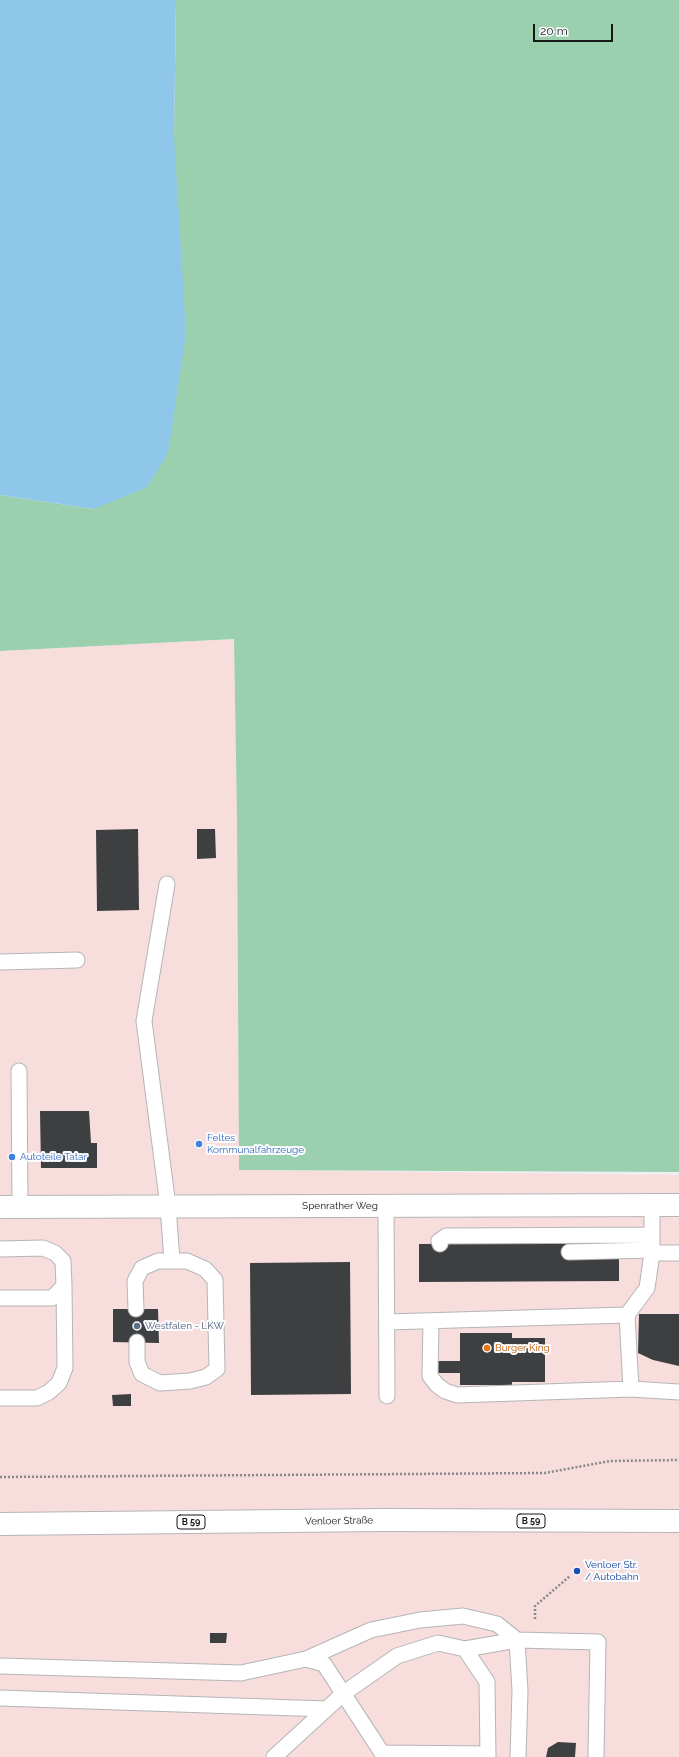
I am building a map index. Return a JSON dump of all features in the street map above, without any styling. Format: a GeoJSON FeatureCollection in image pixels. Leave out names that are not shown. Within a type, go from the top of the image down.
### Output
{"type":"FeatureCollection","features":[{"type":"Feature","properties":{"kind":"main road","name":"Spenrather Weg"},"geometry":{"type":"LineString","coordinates":[[10,1207],[679,1205]]}},
{"type":"Feature","properties":{"kind":"main road","name":"Venloer Straße"},"geometry":{"type":"LineString","coordinates":[[0,1524],[382,1520],[679,1521]]}},
{"type":"Feature","properties":{"kind":"lane"},"geometry":{"type":"LineString","coordinates":[[167,884],[144,1022],[168,1206],[172,1261]]}},
{"type":"Feature","properties":{"kind":"lane"},"geometry":{"type":"LineString","coordinates":[[0,962],[77,960]]}},
{"type":"Feature","properties":{"kind":"lane"},"geometry":{"type":"LineString","coordinates":[[10,1207],[19,1071]]}},
{"type":"Feature","properties":{"kind":"lane"},"geometry":{"type":"LineString","coordinates":[[631,1389],[627,1315],[647,1288],[652,1252],[652,1205]]}},
{"type":"Feature","properties":{"kind":"lane"},"geometry":{"type":"LineString","coordinates":[[386,1206],[387,1396]]}},
{"type":"Feature","properties":{"kind":"lane"},"geometry":{"type":"LineString","coordinates":[[440,1244],[439,1241],[446,1236],[652,1235]]}},
{"type":"Feature","properties":{"kind":"lane"},"geometry":{"type":"LineString","coordinates":[[0,1249],[43,1248],[55,1253],[63,1261],[65,1368],[59,1383],[49,1392],[37,1398],[0,1398]]}},
{"type":"Feature","properties":{"kind":"lane"},"geometry":{"type":"LineString","coordinates":[[569,1252],[679,1253]]}},
{"type":"Feature","properties":{"kind":"lane"},"geometry":{"type":"LineString","coordinates":[[136,1309],[135,1281],[142,1268],[158,1261],[187,1261],[205,1269],[215,1280],[217,1369],[206,1376],[190,1381],[160,1383],[142,1374],[137,1362],[137,1342]]}},
{"type":"Feature","properties":{"kind":"lane"},"geometry":{"type":"LineString","coordinates":[[0,1298],[52,1298],[64,1286]]}},
{"type":"Feature","properties":{"kind":"lane"},"geometry":{"type":"LineString","coordinates":[[387,1322],[627,1315]]}},
{"type":"Feature","properties":{"kind":"lane"},"geometry":{"type":"LineString","coordinates":[[431,1321],[430,1376],[445,1392],[457,1395],[631,1389],[679,1392]]}},
{"type":"Feature","properties":{"kind":"lane"},"geometry":{"type":"LineString","coordinates":[[0,1666],[241,1673],[306,1659],[371,1630],[420,1620],[463,1616],[497,1624],[517,1640],[520,1691],[518,1757]]}},
{"type":"Feature","properties":{"kind":"lane"},"geometry":{"type":"LineString","coordinates":[[274,1757],[344,1693],[396,1656],[438,1643],[465,1649],[517,1640],[598,1642],[596,1757]]}},
{"type":"Feature","properties":{"kind":"lane"},"geometry":{"type":"LineString","coordinates":[[306,1659],[324,1664],[382,1752],[488,1756],[487,1682],[465,1649]]}},
{"type":"Feature","properties":{"kind":"lane"},"geometry":{"type":"LineString","coordinates":[[0,1698],[326,1709]]}},
{"type":"Feature","properties":{"kind":"path"},"geometry":{"type":"LineString","coordinates":[[0,1477],[545,1473],[610,1461],[679,1460]]}},
{"type":"Feature","properties":{"kind":"path"},"geometry":{"type":"LineString","coordinates":[[535,1606],[570,1576]]}},
{"type":"Feature","properties":{"kind":"shaded area"},"geometry":{"type":"Polygon","coordinates":[[[234,639],[237,819],[239,1170],[679,1175],[679,1757],[0,1757],[0,651],[234,639]]]}},
{"type":"Feature","properties":{"kind":"green space"},"geometry":{"type":"Polygon","coordinates":[[[176,0],[679,0],[679,1172],[239,1170],[237,819],[234,639],[0,651],[0,495],[94,509],[174,136],[176,0]]]}},
{"type":"Feature","properties":{"kind":"water"},"geometry":{"type":"Polygon","coordinates":[[[0,0],[176,0],[174,136],[186,333],[168,453],[147,487],[94,509],[0,495],[0,0]]]}},
{"type":"Feature","properties":{"kind":"building"},"geometry":{"type":"Polygon","coordinates":[[[138,829],[139,910],[97,911],[96,830],[138,829]]]}},
{"type":"Feature","properties":{"kind":"building"},"geometry":{"type":"Polygon","coordinates":[[[197,829],[215,829],[216,858],[197,859],[197,829]]]}},
{"type":"Feature","properties":{"kind":"building"},"geometry":{"type":"Polygon","coordinates":[[[40,1111],[89,1111],[91,1143],[97,1143],[97,1168],[41,1168],[40,1111]]]}},
{"type":"Feature","properties":{"kind":"building"},"geometry":{"type":"Polygon","coordinates":[[[569,1243],[569,1259],[619,1258],[619,1281],[419,1282],[419,1244],[569,1243]]]}},
{"type":"Feature","properties":{"kind":"building"},"geometry":{"type":"Polygon","coordinates":[[[350,1262],[351,1394],[251,1395],[250,1263],[350,1262]]]}},
{"type":"Feature","properties":{"kind":"building"},"geometry":{"type":"Polygon","coordinates":[[[113,1309],[158,1309],[159,1343],[113,1342],[113,1309]]]}},
{"type":"Feature","properties":{"kind":"building"},"geometry":{"type":"Polygon","coordinates":[[[639,1314],[679,1314],[679,1366],[653,1360],[638,1353],[639,1314]]]}},
{"type":"Feature","properties":{"kind":"building"},"geometry":{"type":"Polygon","coordinates":[[[460,1333],[512,1333],[512,1338],[545,1338],[545,1382],[512,1382],[512,1385],[460,1385],[460,1373],[438,1373],[438,1361],[460,1361],[460,1333]]]}},
{"type":"Feature","properties":{"kind":"building"},"geometry":{"type":"Polygon","coordinates":[[[131,1394],[131,1406],[113,1406],[112,1395],[131,1394]]]}},
{"type":"Feature","properties":{"kind":"building"},"geometry":{"type":"Polygon","coordinates":[[[210,1633],[227,1633],[226,1643],[210,1643],[210,1633]]]}},
{"type":"Feature","properties":{"kind":"building"},"geometry":{"type":"Polygon","coordinates":[[[558,1742],[576,1743],[575,1757],[546,1757],[548,1748],[558,1742]]]}},
{"type":"Feature","properties":{"kind":"place","name":"Feltes Kommunalfahrzeuge"},"geometry":{"type":"Point","coordinates":[199,1144]}},
{"type":"Feature","properties":{"kind":"place","name":"Autoteile Tatar"},"geometry":{"type":"Point","coordinates":[12,1157]}},
{"type":"Feature","properties":{"kind":"place","name":"Westfalen - LKW"},"geometry":{"type":"Point","coordinates":[137,1326]}},
{"type":"Feature","properties":{"kind":"place","name":"Burger King"},"geometry":{"type":"Point","coordinates":[487,1348]}},
{"type":"Feature","properties":{"kind":"place","name":"Venloer Str. / Autobahn"},"geometry":{"type":"Point","coordinates":[577,1571]}}]}
